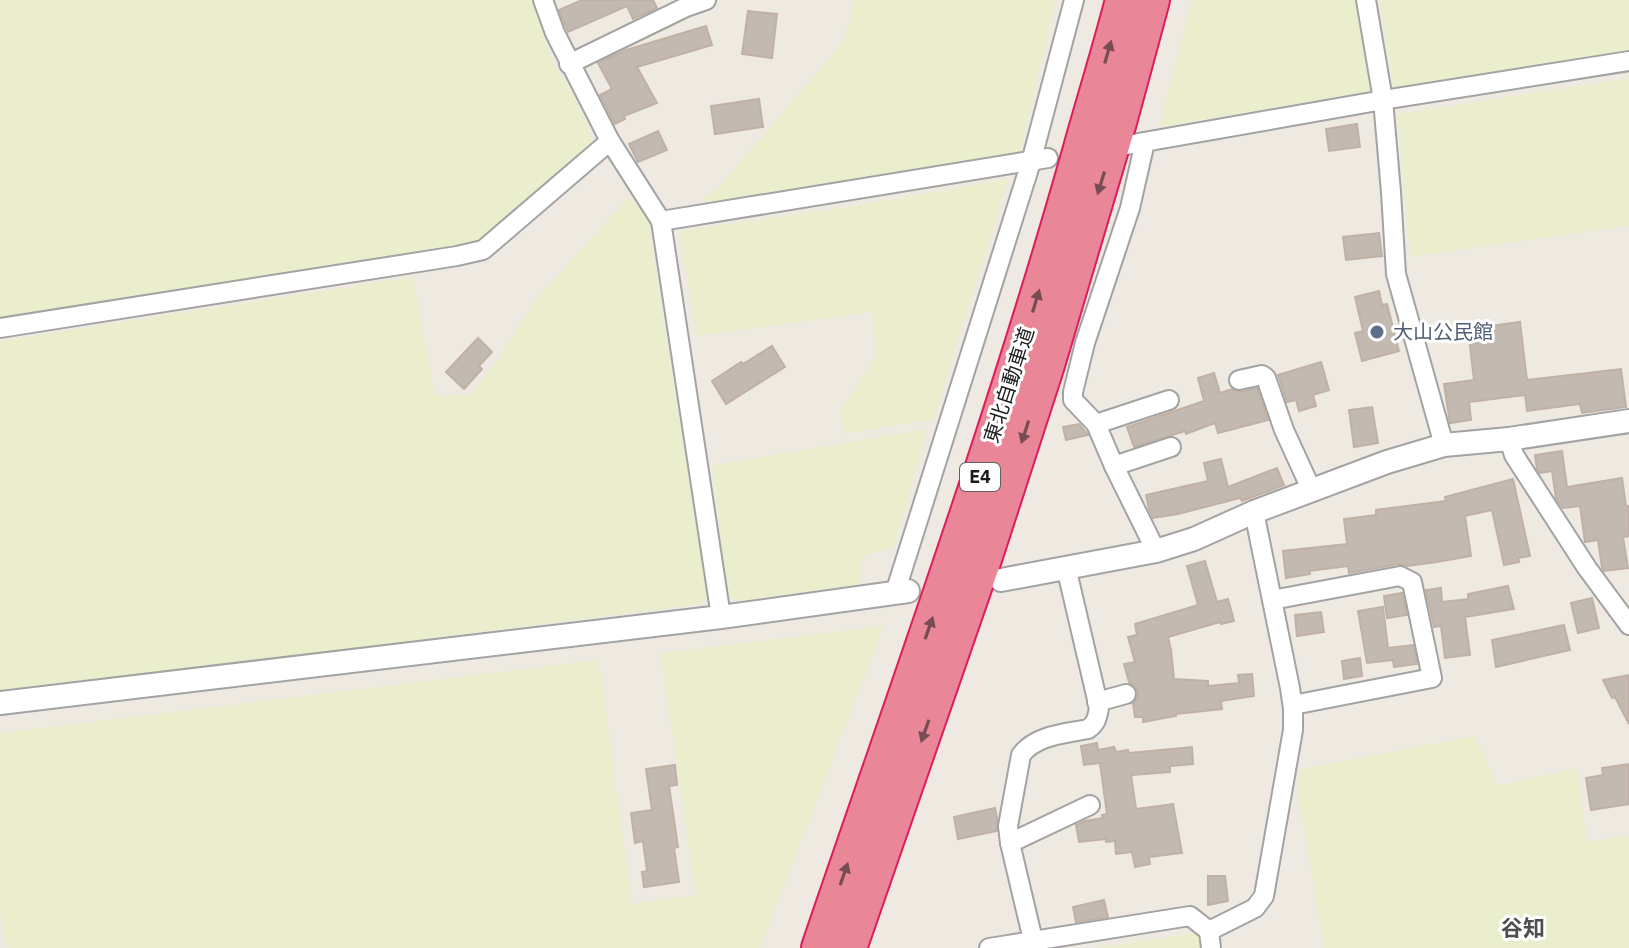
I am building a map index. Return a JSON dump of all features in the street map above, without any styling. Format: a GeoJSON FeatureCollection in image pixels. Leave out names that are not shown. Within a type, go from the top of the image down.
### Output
{"type":"FeatureCollection","features":[{"type":"Feature","properties":{"kind":"highway","name":"東北自動車道"},"geometry":{"type":"LineString","coordinates":[[819,948],[1018,360],[1123,0]]}},
{"type":"Feature","properties":{"kind":"highway","name":"東北自動車道"},"geometry":{"type":"LineString","coordinates":[[849,948],[984,559],[1046,368],[1152,0]]}},
{"type":"Feature","properties":{"kind":"street"},"geometry":{"type":"LineString","coordinates":[[543,0],[569,64],[610,141],[661,221],[721,617]]}},
{"type":"Feature","properties":{"kind":"street"},"geometry":{"type":"LineString","coordinates":[[569,64],[706,0]]}},
{"type":"Feature","properties":{"kind":"street"},"geometry":{"type":"LineString","coordinates":[[0,703],[721,617],[902,592],[1039,160],[1074,0]]}},
{"type":"Feature","properties":{"kind":"street"},"geometry":{"type":"LineString","coordinates":[[1366,0],[1383,100],[1396,274],[1444,445]]}},
{"type":"Feature","properties":{"kind":"street"},"geometry":{"type":"LineString","coordinates":[[1156,551],[1096,424],[1073,400],[1085,343],[1130,208],[1136,144],[1629,61]]}},
{"type":"Feature","properties":{"kind":"street"},"geometry":{"type":"LineString","coordinates":[[0,328],[483,250],[610,141]]}},
{"type":"Feature","properties":{"kind":"street"},"geometry":{"type":"LineString","coordinates":[[661,221],[1039,160]]}},
{"type":"Feature","properties":{"kind":"street"},"geometry":{"type":"LineString","coordinates":[[1239,380],[1262,375],[1266,378],[1284,430],[1312,491]]}},
{"type":"Feature","properties":{"kind":"street"},"geometry":{"type":"LineString","coordinates":[[1096,424],[1169,400]]}},
{"type":"Feature","properties":{"kind":"street"},"geometry":{"type":"LineString","coordinates":[[1001,580],[1156,551],[1194,539],[1254,512],[1387,462],[1444,445],[1509,439],[1629,421]]}},
{"type":"Feature","properties":{"kind":"street"},"geometry":{"type":"LineString","coordinates":[[1509,439],[1514,455],[1553,517],[1629,625]]}},
{"type":"Feature","properties":{"kind":"street"},"geometry":{"type":"LineString","coordinates":[[1114,466],[1171,447]]}},
{"type":"Feature","properties":{"kind":"street"},"geometry":{"type":"LineString","coordinates":[[989,948],[1190,916],[1210,940],[1255,908],[1264,896],[1293,730],[1293,705],[1254,512]]}},
{"type":"Feature","properties":{"kind":"street"},"geometry":{"type":"LineString","coordinates":[[1033,940],[1008,826],[1021,755],[1027,747],[1040,740],[1088,729],[1094,725],[1099,708],[1066,567]]}},
{"type":"Feature","properties":{"kind":"street"},"geometry":{"type":"LineString","coordinates":[[1272,600],[1400,576],[1412,582],[1432,678],[1293,705]]}},
{"type":"Feature","properties":{"kind":"street"},"geometry":{"type":"LineString","coordinates":[[1097,702],[1126,694]]}},
{"type":"Feature","properties":{"kind":"street"},"geometry":{"type":"LineString","coordinates":[[1010,843],[1090,805]]}},
{"type":"Feature","properties":{"kind":"green space"},"geometry":{"type":"Polygon","coordinates":[[[0,0],[532,0],[553,63],[592,137],[589,146],[480,241],[470,245],[0,321],[0,0]]]}},
{"type":"Feature","properties":{"kind":"green space"},"geometry":{"type":"Polygon","coordinates":[[[855,0],[1055,0],[1020,154],[708,206],[704,199],[720,186],[843,42],[855,0]]]}},
{"type":"Feature","properties":{"kind":"green space"},"geometry":{"type":"Polygon","coordinates":[[[1192,0],[1358,0],[1373,91],[1159,127],[1192,0]]]}},
{"type":"Feature","properties":{"kind":"green space"},"geometry":{"type":"Polygon","coordinates":[[[1380,0],[1629,0],[1629,53],[1394,91],[1380,0]]]}},
{"type":"Feature","properties":{"kind":"green space"},"geometry":{"type":"Polygon","coordinates":[[[1629,78],[1629,226],[1410,257],[1398,114],[1629,78]]]}},
{"type":"Feature","properties":{"kind":"green space"},"geometry":{"type":"Polygon","coordinates":[[[1008,179],[933,419],[844,434],[840,411],[876,355],[872,312],[697,336],[679,231],[847,207],[1008,179]]]}},
{"type":"Feature","properties":{"kind":"green space"},"geometry":{"type":"Polygon","coordinates":[[[629,197],[647,216],[707,597],[702,604],[0,694],[0,341],[413,277],[435,396],[471,394],[497,361],[536,299],[629,197]]]}},
{"type":"Feature","properties":{"kind":"green space"},"geometry":{"type":"Polygon","coordinates":[[[927,429],[894,548],[862,556],[859,585],[736,601],[727,592],[713,465],[927,429]]]}},
{"type":"Feature","properties":{"kind":"green space"},"geometry":{"type":"Polygon","coordinates":[[[884,626],[760,948],[7,948],[0,913],[0,733],[599,660],[632,904],[696,895],[660,653],[884,626]]]}},
{"type":"Feature","properties":{"kind":"green space"},"geometry":{"type":"Polygon","coordinates":[[[1475,736],[1498,786],[1576,768],[1587,842],[1629,835],[1629,948],[1324,948],[1297,786],[1301,769],[1475,736]]]}},
{"type":"Feature","properties":{"kind":"green space"},"geometry":{"type":"Polygon","coordinates":[[[1193,933],[1205,948],[1097,948],[1193,933]]]}},
{"type":"Feature","properties":{"kind":"building"},"geometry":{"type":"Polygon","coordinates":[[[582,0],[653,0],[657,8],[633,19],[627,6],[568,32],[559,10],[582,0]]]}},
{"type":"Feature","properties":{"kind":"building"},"geometry":{"type":"Polygon","coordinates":[[[748,11],[777,14],[772,58],[742,54],[748,11]]]}},
{"type":"Feature","properties":{"kind":"building"},"geometry":{"type":"Polygon","coordinates":[[[706,26],[712,45],[637,67],[657,103],[624,116],[625,119],[615,124],[600,95],[612,89],[598,63],[626,50],[706,26]]]}},
{"type":"Feature","properties":{"kind":"building"},"geometry":{"type":"Polygon","coordinates":[[[759,99],[763,127],[715,134],[711,106],[759,99]]]}},
{"type":"Feature","properties":{"kind":"building"},"geometry":{"type":"Polygon","coordinates":[[[1357,124],[1360,147],[1329,151],[1326,129],[1357,124]]]}},
{"type":"Feature","properties":{"kind":"building"},"geometry":{"type":"Polygon","coordinates":[[[658,131],[667,150],[638,162],[629,144],[658,131]]]}},
{"type":"Feature","properties":{"kind":"building"},"geometry":{"type":"Polygon","coordinates":[[[1379,233],[1382,256],[1346,260],[1343,237],[1379,233]]]}},
{"type":"Feature","properties":{"kind":"building"},"geometry":{"type":"Polygon","coordinates":[[[1379,291],[1382,305],[1387,304],[1399,351],[1362,361],[1355,333],[1363,331],[1355,297],[1379,291]]]}},
{"type":"Feature","properties":{"kind":"building"},"geometry":{"type":"Polygon","coordinates":[[[1520,322],[1527,380],[1621,369],[1626,407],[1582,413],[1580,404],[1527,411],[1525,395],[1469,402],[1471,420],[1450,423],[1444,384],[1474,380],[1468,329],[1520,322]]]}},
{"type":"Feature","properties":{"kind":"building"},"geometry":{"type":"Polygon","coordinates":[[[478,338],[492,352],[464,389],[446,372],[478,338]]]}},
{"type":"Feature","properties":{"kind":"building"},"geometry":{"type":"Polygon","coordinates":[[[772,346],[785,367],[726,404],[712,381],[772,346]]]}},
{"type":"Feature","properties":{"kind":"building"},"geometry":{"type":"Polygon","coordinates":[[[1321,362],[1329,390],[1313,395],[1316,406],[1299,411],[1296,400],[1287,402],[1278,375],[1321,362]]]}},
{"type":"Feature","properties":{"kind":"building"},"geometry":{"type":"Polygon","coordinates":[[[1214,373],[1220,393],[1257,388],[1268,420],[1218,433],[1215,423],[1134,447],[1127,427],[1204,401],[1198,378],[1214,373]]]}},
{"type":"Feature","properties":{"kind":"building"},"geometry":{"type":"Polygon","coordinates":[[[1372,407],[1378,443],[1354,447],[1349,410],[1372,407]]]}},
{"type":"Feature","properties":{"kind":"building"},"geometry":{"type":"Polygon","coordinates":[[[1079,424],[1088,435],[1066,440],[1063,427],[1079,424]]]}},
{"type":"Feature","properties":{"kind":"building"},"geometry":{"type":"Polygon","coordinates":[[[1562,451],[1567,487],[1622,478],[1626,506],[1629,506],[1629,536],[1623,537],[1628,568],[1604,571],[1598,540],[1585,542],[1580,506],[1563,508],[1556,498],[1552,471],[1540,473],[1537,469],[1535,455],[1562,451]]]}},
{"type":"Feature","properties":{"kind":"building"},"geometry":{"type":"Polygon","coordinates":[[[1221,459],[1228,487],[1277,468],[1284,485],[1242,501],[1240,498],[1153,518],[1146,495],[1208,481],[1204,463],[1221,459]]]}},
{"type":"Feature","properties":{"kind":"building"},"geometry":{"type":"Polygon","coordinates":[[[1513,479],[1530,556],[1518,558],[1519,562],[1504,565],[1492,510],[1465,516],[1471,556],[1349,573],[1348,566],[1309,571],[1310,574],[1286,578],[1283,551],[1347,544],[1344,519],[1376,515],[1376,510],[1446,501],[1445,497],[1513,479]]]}},
{"type":"Feature","properties":{"kind":"building"},"geometry":{"type":"Polygon","coordinates":[[[1205,561],[1217,602],[1228,599],[1234,621],[1168,637],[1174,679],[1208,681],[1208,686],[1239,683],[1238,675],[1252,674],[1254,696],[1221,701],[1222,709],[1176,714],[1143,722],[1143,717],[1135,717],[1133,703],[1138,692],[1129,682],[1124,664],[1135,662],[1128,637],[1137,635],[1135,624],[1198,605],[1187,566],[1205,561]]]}},
{"type":"Feature","properties":{"kind":"building"},"geometry":{"type":"Polygon","coordinates":[[[1508,586],[1514,609],[1465,617],[1470,655],[1445,658],[1441,626],[1434,627],[1426,590],[1441,588],[1442,602],[1468,599],[1468,594],[1508,586]]]}},
{"type":"Feature","properties":{"kind":"building"},"geometry":{"type":"Polygon","coordinates":[[[1402,593],[1407,615],[1387,618],[1384,596],[1402,593]]]}},
{"type":"Feature","properties":{"kind":"building"},"geometry":{"type":"Polygon","coordinates":[[[1592,598],[1599,628],[1578,633],[1571,603],[1592,598]]]}},
{"type":"Feature","properties":{"kind":"building"},"geometry":{"type":"Polygon","coordinates":[[[1383,607],[1388,648],[1413,645],[1417,664],[1394,667],[1393,660],[1367,663],[1358,611],[1383,607]]]}},
{"type":"Feature","properties":{"kind":"building"},"geometry":{"type":"Polygon","coordinates":[[[1321,612],[1324,632],[1297,636],[1295,615],[1321,612]]]}},
{"type":"Feature","properties":{"kind":"building"},"geometry":{"type":"Polygon","coordinates":[[[1564,625],[1570,650],[1496,667],[1492,640],[1564,625]]]}},
{"type":"Feature","properties":{"kind":"building"},"geometry":{"type":"Polygon","coordinates":[[[1360,658],[1362,676],[1344,679],[1342,661],[1360,658]]]}},
{"type":"Feature","properties":{"kind":"building"},"geometry":{"type":"Polygon","coordinates":[[[1629,675],[1629,724],[1603,680],[1629,675]]]}},
{"type":"Feature","properties":{"kind":"building"},"geometry":{"type":"Polygon","coordinates":[[[1097,743],[1098,750],[1114,747],[1116,752],[1128,750],[1129,753],[1192,747],[1193,764],[1170,766],[1170,772],[1131,775],[1136,809],[1173,804],[1182,853],[1149,857],[1150,864],[1135,867],[1132,852],[1116,854],[1115,841],[1079,842],[1076,825],[1103,818],[1102,815],[1107,814],[1100,763],[1084,765],[1081,746],[1097,743]]]}},
{"type":"Feature","properties":{"kind":"building"},"geometry":{"type":"Polygon","coordinates":[[[1629,764],[1629,804],[1591,810],[1586,778],[1603,775],[1602,768],[1629,764]]]}},
{"type":"Feature","properties":{"kind":"building"},"geometry":{"type":"Polygon","coordinates":[[[675,765],[677,785],[669,786],[678,847],[674,848],[679,882],[644,887],[642,872],[647,871],[643,841],[635,843],[631,813],[652,810],[646,769],[675,765]]]}},
{"type":"Feature","properties":{"kind":"building"},"geometry":{"type":"Polygon","coordinates":[[[995,808],[997,831],[958,839],[954,817],[995,808]]]}},
{"type":"Feature","properties":{"kind":"building"},"geometry":{"type":"Polygon","coordinates":[[[1208,876],[1225,876],[1228,901],[1208,905],[1208,876]]]}},
{"type":"Feature","properties":{"kind":"building"},"geometry":{"type":"Polygon","coordinates":[[[1104,900],[1108,917],[1076,922],[1073,907],[1104,900]]]}},
{"type":"Feature","properties":{"kind":"place","name":"大山公民館"},"geometry":{"type":"Point","coordinates":[1377,332]}},
{"type":"Feature","properties":{"kind":"district","name":"谷知"},"geometry":{"type":"Point","coordinates":[1523,928]}}]}
